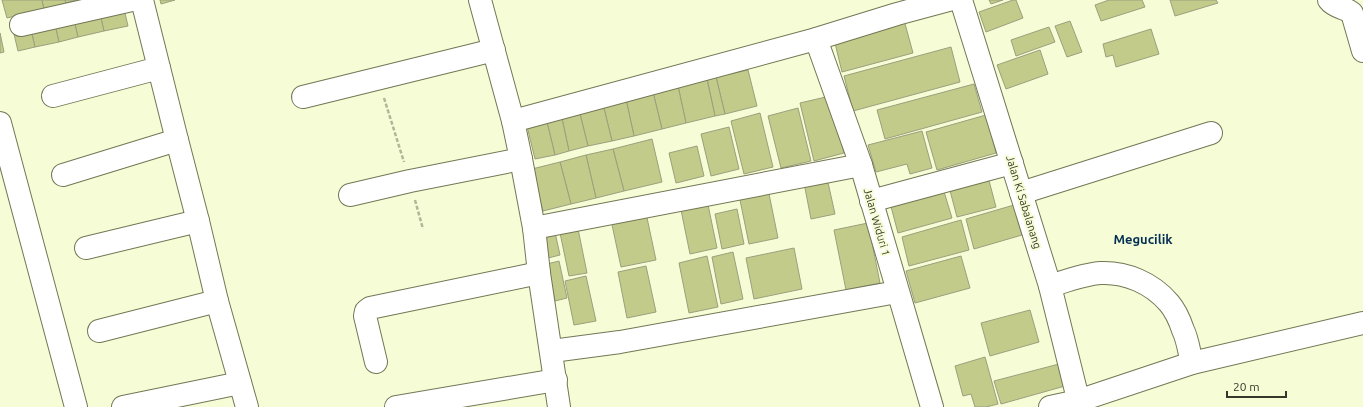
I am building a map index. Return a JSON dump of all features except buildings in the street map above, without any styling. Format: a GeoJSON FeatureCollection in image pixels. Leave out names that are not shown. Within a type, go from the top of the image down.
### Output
{"type":"FeatureCollection","features":[{"type":"Feature","properties":{"kind":"street"},"geometry":{"type":"LineString","coordinates":[[21,26],[132,0]]}},
{"type":"Feature","properties":{"kind":"street"},"geometry":{"type":"LineString","coordinates":[[142,0],[217,300],[247,407]]}},
{"type":"Feature","properties":{"kind":"street"},"geometry":{"type":"LineString","coordinates":[[480,0],[513,121],[521,159],[534,228],[539,273],[552,351],[559,407]]}},
{"type":"Feature","properties":{"kind":"street"},"geometry":{"type":"LineString","coordinates":[[513,121],[816,39],[949,0]]}},
{"type":"Feature","properties":{"kind":"street","name":"Jalan Ki Sabalanang"},"geometry":{"type":"LineString","coordinates":[[961,0],[987,88],[1050,286],[1079,404]]}},
{"type":"Feature","properties":{"kind":"street"},"geometry":{"type":"LineString","coordinates":[[1329,0],[1335,6],[1349,10],[1352,13],[1363,51]]}},
{"type":"Feature","properties":{"kind":"street","name":"Jalan Widuri 1"},"geometry":{"type":"LineString","coordinates":[[816,39],[861,165],[897,292],[932,407]]}},
{"type":"Feature","properties":{"kind":"street"},"geometry":{"type":"LineString","coordinates":[[303,97],[494,50]]}},
{"type":"Feature","properties":{"kind":"street"},"geometry":{"type":"LineString","coordinates":[[53,96],[159,68]]}},
{"type":"Feature","properties":{"kind":"street"},"geometry":{"type":"LineString","coordinates":[[0,123],[76,407]]}},
{"type":"Feature","properties":{"kind":"street"},"geometry":{"type":"LineString","coordinates":[[1021,193],[1211,133]]}},
{"type":"Feature","properties":{"kind":"street"},"geometry":{"type":"LineString","coordinates":[[63,175],[177,140]]}},
{"type":"Feature","properties":{"kind":"street"},"geometry":{"type":"LineString","coordinates":[[350,195],[410,181],[521,159]]}},
{"type":"Feature","properties":{"kind":"street"},"geometry":{"type":"LineString","coordinates":[[871,201],[1012,163]]}},
{"type":"Feature","properties":{"kind":"street"},"geometry":{"type":"LineString","coordinates":[[534,228],[861,165]]}},
{"type":"Feature","properties":{"kind":"street"},"geometry":{"type":"LineString","coordinates":[[86,248],[198,221]]}},
{"type":"Feature","properties":{"kind":"street"},"geometry":{"type":"LineString","coordinates":[[376,362],[365,316],[366,311],[370,308],[539,273]]}},
{"type":"Feature","properties":{"kind":"street"},"geometry":{"type":"LineString","coordinates":[[1050,286],[1076,278],[1100,273],[1122,274],[1151,286],[1169,303],[1177,317],[1184,332],[1192,363]]}},
{"type":"Feature","properties":{"kind":"street"},"geometry":{"type":"LineString","coordinates":[[552,351],[620,342],[897,292]]}},
{"type":"Feature","properties":{"kind":"street"},"geometry":{"type":"LineString","coordinates":[[99,331],[217,300]]}},
{"type":"Feature","properties":{"kind":"street"},"geometry":{"type":"LineString","coordinates":[[1050,407],[1079,404],[1110,389],[1192,363],[1363,323]]}},
{"type":"Feature","properties":{"kind":"street"},"geometry":{"type":"LineString","coordinates":[[396,407],[556,380]]}},
{"type":"Feature","properties":{"kind":"street"},"geometry":{"type":"LineString","coordinates":[[123,407],[240,383]]}},
{"type":"Feature","properties":{"kind":"path"},"geometry":{"type":"LineString","coordinates":[[378,79],[410,181],[423,229]]}},
{"type":"Feature","properties":{"kind":"district","name":"Megucilik"},"geometry":{"type":"Point","coordinates":[1143,239]}}]}
